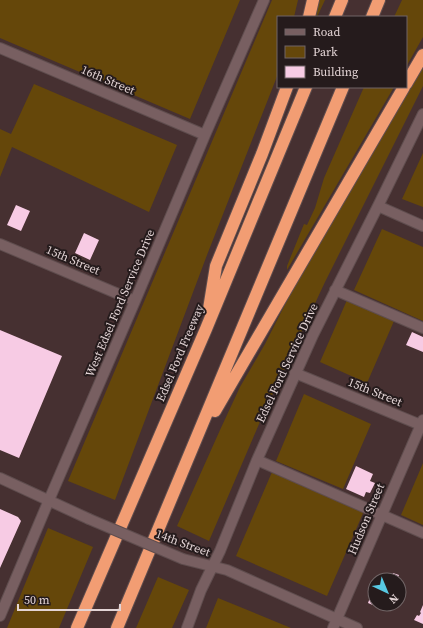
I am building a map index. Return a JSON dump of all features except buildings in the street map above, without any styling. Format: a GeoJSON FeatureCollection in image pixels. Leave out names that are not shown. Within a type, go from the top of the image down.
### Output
{"type":"FeatureCollection","features":[{"type":"Feature","properties":{"kind":"highway"},"geometry":{"type":"LineString","coordinates":[[309,16],[313,0]]}},
{"type":"Feature","properties":{"kind":"highway"},"geometry":{"type":"LineString","coordinates":[[335,16],[342,0]]}},
{"type":"Feature","properties":{"kind":"highway"},"geometry":{"type":"LineString","coordinates":[[372,16],[379,0]]}},
{"type":"Feature","properties":{"kind":"highway"},"geometry":{"type":"LineString","coordinates":[[407,82],[423,55]]}},
{"type":"Feature","properties":{"kind":"highway"},"geometry":{"type":"LineString","coordinates":[[206,329],[216,266],[262,154],[287,88]]}},
{"type":"Feature","properties":{"kind":"highway","name":"Edsel Ford Freeway"},"geometry":{"type":"LineString","coordinates":[[77,628],[206,329],[306,88]]}},
{"type":"Feature","properties":{"kind":"highway"},"geometry":{"type":"LineString","coordinates":[[116,628],[343,88]]}},
{"type":"Feature","properties":{"kind":"highway"},"geometry":{"type":"LineString","coordinates":[[191,452],[403,88]]}},
{"type":"Feature","properties":{"kind":"street","name":"West Edsel Ford Service Drive"},"geometry":{"type":"LineString","coordinates":[[0,616],[264,0]]}},
{"type":"Feature","properties":{"kind":"street","name":"16th Street"},"geometry":{"type":"LineString","coordinates":[[0,48],[205,135]]}},
{"type":"Feature","properties":{"kind":"street","name":"Edsel Ford Service Drive"},"geometry":{"type":"LineString","coordinates":[[187,628],[201,590],[213,567],[295,373],[423,114]]}},
{"type":"Feature","properties":{"kind":"street"},"geometry":{"type":"LineString","coordinates":[[378,206],[423,226]]}},
{"type":"Feature","properties":{"kind":"street","name":"15th Street"},"geometry":{"type":"LineString","coordinates":[[0,244],[135,301]]}},
{"type":"Feature","properties":{"kind":"street"},"geometry":{"type":"LineString","coordinates":[[335,290],[423,328]]}},
{"type":"Feature","properties":{"kind":"street","name":"15th Street"},"geometry":{"type":"LineString","coordinates":[[295,373],[422,424]]}},
{"type":"Feature","properties":{"kind":"street","name":"Hudson Street"},"geometry":{"type":"LineString","coordinates":[[335,623],[422,424]]}},
{"type":"Feature","properties":{"kind":"street"},"geometry":{"type":"LineString","coordinates":[[257,460],[423,533]]}},
{"type":"Feature","properties":{"kind":"street","name":"14th Street"},"geometry":{"type":"LineString","coordinates":[[0,478],[89,519],[183,559],[227,570],[335,623],[357,628]]}},
{"type":"Feature","properties":{"kind":"green space"},"geometry":{"type":"Polygon","coordinates":[[[0,0],[240,0],[190,119],[0,38],[0,0]]]}},
{"type":"Feature","properties":{"kind":"green space"},"geometry":{"type":"Polygon","coordinates":[[[272,0],[298,0],[294,16],[277,16],[276,79],[207,255],[115,500],[68,481],[272,0]]]}},
{"type":"Feature","properties":{"kind":"green space"},"geometry":{"type":"Polygon","coordinates":[[[317,0],[325,0],[317,16],[313,16],[317,0]]]}},
{"type":"Feature","properties":{"kind":"green space"},"geometry":{"type":"Polygon","coordinates":[[[402,0],[423,0],[423,37],[407,65],[407,16],[394,16],[402,0]]]}},
{"type":"Feature","properties":{"kind":"green space"},"geometry":{"type":"Polygon","coordinates":[[[423,63],[423,86],[325,282],[262,417],[209,541],[177,526],[240,387],[265,344],[302,271],[423,63]]]}},
{"type":"Feature","properties":{"kind":"green space"},"geometry":{"type":"Polygon","coordinates":[[[34,84],[177,145],[149,212],[12,147],[0,177],[0,129],[11,134],[34,84]]]}},
{"type":"Feature","properties":{"kind":"green space"},"geometry":{"type":"Polygon","coordinates":[[[364,88],[393,88],[287,270],[287,266],[304,224],[307,225],[315,208],[324,178],[364,88]]]}},
{"type":"Feature","properties":{"kind":"green space"},"geometry":{"type":"Polygon","coordinates":[[[423,153],[423,207],[402,199],[423,153]]]}},
{"type":"Feature","properties":{"kind":"green space"},"geometry":{"type":"Polygon","coordinates":[[[382,229],[423,247],[423,321],[354,290],[382,229]]]}},
{"type":"Feature","properties":{"kind":"green space"},"geometry":{"type":"Polygon","coordinates":[[[347,300],[394,321],[367,383],[320,362],[347,300]]]}},
{"type":"Feature","properties":{"kind":"green space"},"geometry":{"type":"Polygon","coordinates":[[[304,394],[371,424],[343,489],[276,461],[304,394]]]}},
{"type":"Feature","properties":{"kind":"green space"},"geometry":{"type":"Polygon","coordinates":[[[423,463],[423,525],[401,515],[423,463]]]}},
{"type":"Feature","properties":{"kind":"green space"},"geometry":{"type":"Polygon","coordinates":[[[272,472],[364,511],[327,596],[236,556],[272,472]]]}},
{"type":"Feature","properties":{"kind":"green space"},"geometry":{"type":"Polygon","coordinates":[[[48,528],[93,547],[59,628],[7,628],[48,528]]]}},
{"type":"Feature","properties":{"kind":"green space"},"geometry":{"type":"Polygon","coordinates":[[[158,577],[189,590],[172,628],[136,628],[158,577]]]}},
{"type":"Feature","properties":{"kind":"green space"},"geometry":{"type":"Polygon","coordinates":[[[218,598],[291,628],[206,628],[218,598]]]}}]}
